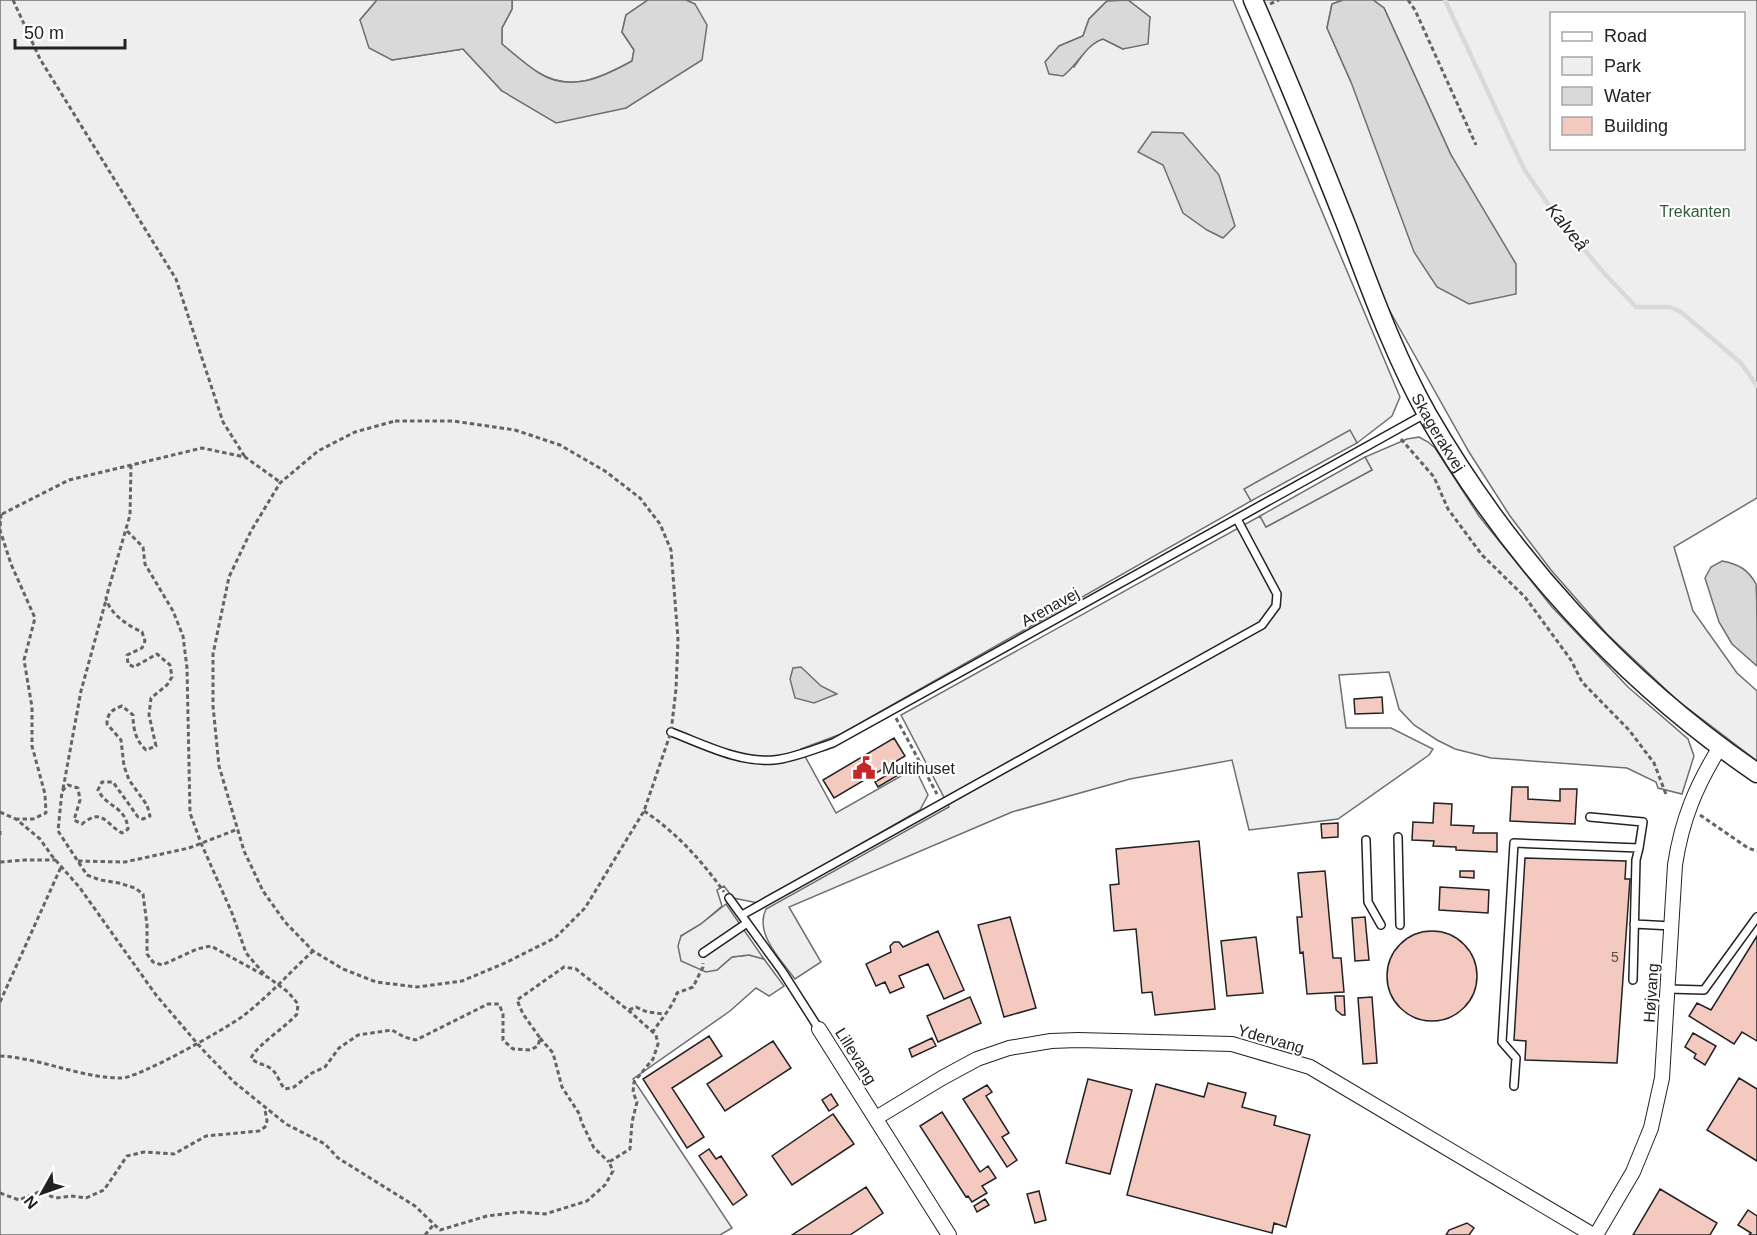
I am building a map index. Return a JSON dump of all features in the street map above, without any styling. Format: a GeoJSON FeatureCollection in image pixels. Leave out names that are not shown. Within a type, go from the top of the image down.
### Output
{"type":"FeatureCollection","features":[{"type":"Feature","properties":{"kind":"street","name":"Skagerakvej"},"geometry":{"type":"LineString","coordinates":[[1253,0],[1297,101],[1389,335],[1427,413],[1485,506],[1562,601],[1646,687],[1719,747],[1757,773]]}},
{"type":"Feature","properties":{"kind":"street","name":"Højvang"},"geometry":{"type":"LineString","coordinates":[[1594,1235],[1633,1172],[1651,1128],[1662,1078],[1679,835],[1693,794],[1719,747]]}},
{"type":"Feature","properties":{"kind":"street","name":"Lillevang"},"geometry":{"type":"LineString","coordinates":[[819,1029],[949,1235]]}},
{"type":"Feature","properties":{"kind":"street","name":"Ydervang"},"geometry":{"type":"LineString","coordinates":[[876,1118],[961,1067],[1008,1048],[1051,1041],[1078,1040],[1232,1044],[1310,1067],[1594,1235]]}},
{"type":"Feature","properties":{"kind":"lane","name":"Arenavej"},"geometry":{"type":"LineString","coordinates":[[671,732],[738,756],[775,760],[833,742],[1427,413]]}},
{"type":"Feature","properties":{"kind":"lane"},"geometry":{"type":"LineString","coordinates":[[742,915],[1262,624],[1276,606],[1277,594],[1237,519]]}},
{"type":"Feature","properties":{"kind":"lane"},"geometry":{"type":"LineString","coordinates":[[1590,817],[1643,822],[1636,860],[1633,980]]}},
{"type":"Feature","properties":{"kind":"lane"},"geometry":{"type":"LineString","coordinates":[[1398,837],[1400,925]]}},
{"type":"Feature","properties":{"kind":"lane"},"geometry":{"type":"LineString","coordinates":[[1366,840],[1368,902],[1381,925]]}},
{"type":"Feature","properties":{"kind":"lane"},"geometry":{"type":"LineString","coordinates":[[1514,1086],[1516,1058],[1502,1042],[1514,843],[1639,849]]}},
{"type":"Feature","properties":{"kind":"lane","name":"Lillevang"},"geometry":{"type":"LineString","coordinates":[[729,898],[819,1029]]}},
{"type":"Feature","properties":{"kind":"lane"},"geometry":{"type":"LineString","coordinates":[[1668,989],[1704,990],[1757,917]]}},
{"type":"Feature","properties":{"kind":"lane"},"geometry":{"type":"LineString","coordinates":[[703,953],[747,923]]}},
{"type":"Feature","properties":{"kind":"lane"},"geometry":{"type":"LineString","coordinates":[[1634,924],[1672,926]]}},
{"type":"Feature","properties":{"kind":"path"},"geometry":{"type":"LineString","coordinates":[[13,0],[40,59],[176,279],[223,422],[245,457],[280,483]]}},
{"type":"Feature","properties":{"kind":"path"},"geometry":{"type":"LineString","coordinates":[[1408,0],[1415,10],[1476,145]]}},
{"type":"Feature","properties":{"kind":"path"},"geometry":{"type":"LineString","coordinates":[[395,421],[453,422],[515,430],[560,445],[605,471],[640,498],[660,524],[671,550],[678,639],[671,732],[644,811],[585,908],[555,938],[462,981],[417,987],[376,982],[343,969],[313,951],[285,922],[263,891],[243,850],[219,766],[213,706],[213,654],[229,577],[251,531],[280,483],[318,451],[355,432],[395,421]]}},
{"type":"Feature","properties":{"kind":"path"},"geometry":{"type":"LineString","coordinates":[[1393,432],[1414,452],[1434,477],[1448,509],[1482,555],[1525,597],[1570,660],[1582,682],[1629,730],[1654,763],[1667,797]]}},
{"type":"Feature","properties":{"kind":"path"},"geometry":{"type":"LineString","coordinates":[[16,819],[33,819],[46,813],[45,794],[32,746],[32,707],[24,660],[35,618],[11,564],[0,530],[1,514],[69,480],[202,448],[245,457]]}},
{"type":"Feature","properties":{"kind":"path"},"geometry":{"type":"LineString","coordinates":[[132,465],[127,531],[81,691],[62,791],[58,831],[87,875],[135,888],[143,894],[147,925],[147,954],[153,962],[162,965],[197,949],[211,946],[269,978]]}},
{"type":"Feature","properties":{"kind":"path"},"geometry":{"type":"LineString","coordinates":[[127,531],[143,547],[145,564],[173,611],[183,636],[187,668],[190,813],[232,913],[246,953],[276,985],[288,992],[298,1004],[297,1014],[263,1046],[255,1050],[251,1058],[257,1064],[269,1067],[285,1089],[294,1087],[312,1073],[325,1067],[339,1048],[358,1035],[392,1030],[416,1040],[488,1004],[499,1004],[503,1014],[503,1040],[513,1049],[530,1050],[538,1046],[540,1038]]}},
{"type":"Feature","properties":{"kind":"path"},"geometry":{"type":"LineString","coordinates":[[62,791],[68,785],[78,788],[80,800],[74,820],[82,824],[89,818],[98,816],[108,820],[122,833],[128,829],[127,819],[122,812],[103,799],[98,790],[102,782],[107,781],[113,782],[138,817],[142,819],[150,816],[147,806],[129,780],[124,766],[121,740],[107,723],[107,717],[113,709],[122,706],[133,716],[133,728],[140,744],[146,750],[156,746],[149,707],[151,698],[167,685],[172,677],[170,665],[157,654],[134,667],[128,664],[128,655],[142,648],[145,641],[142,632],[132,628],[108,607],[106,598]]}},
{"type":"Feature","properties":{"kind":"path"},"geometry":{"type":"LineString","coordinates":[[892,710],[942,804]]}},
{"type":"Feature","properties":{"kind":"path"},"geometry":{"type":"LineString","coordinates":[[1689,807],[1748,848],[1757,850]]}},
{"type":"Feature","properties":{"kind":"path"},"geometry":{"type":"LineString","coordinates":[[644,811],[664,824],[685,844],[729,898]]}},
{"type":"Feature","properties":{"kind":"path"},"geometry":{"type":"LineString","coordinates":[[0,812],[16,819],[40,839],[80,888],[156,995],[196,1043],[234,1082],[286,1124],[325,1143],[338,1158],[415,1206],[443,1235]]}},
{"type":"Feature","properties":{"kind":"path"},"geometry":{"type":"LineString","coordinates":[[78,861],[125,862],[201,843],[238,829]]}},
{"type":"Feature","properties":{"kind":"path"},"geometry":{"type":"LineString","coordinates":[[0,862],[56,860]]}},
{"type":"Feature","properties":{"kind":"path"},"geometry":{"type":"LineString","coordinates":[[0,1002],[61,867]]}},
{"type":"Feature","properties":{"kind":"path"},"geometry":{"type":"LineString","coordinates":[[0,1056],[16,1057],[96,1077],[125,1079],[151,1069],[242,1017],[313,951]]}},
{"type":"Feature","properties":{"kind":"path"},"geometry":{"type":"LineString","coordinates":[[652,1033],[670,1009],[676,993],[693,987],[703,967],[703,953]]}},
{"type":"Feature","properties":{"kind":"path"},"geometry":{"type":"LineString","coordinates":[[440,1230],[487,1216],[520,1212],[545,1214],[587,1201],[605,1185],[613,1171],[609,1162],[594,1148],[580,1115],[562,1087],[553,1053],[523,1014],[517,1000],[564,967],[576,969],[656,1035],[658,1044],[653,1059],[634,1082],[633,1092],[637,1102],[632,1122],[630,1149],[609,1162]]}},
{"type":"Feature","properties":{"kind":"path"},"geometry":{"type":"LineString","coordinates":[[628,1010],[636,1007],[647,1012],[664,1014]]}},
{"type":"Feature","properties":{"kind":"path"},"geometry":{"type":"LineString","coordinates":[[0,1193],[19,1200],[39,1192],[56,1198],[71,1196],[86,1198],[104,1190],[127,1156],[144,1152],[174,1154],[206,1136],[259,1131],[265,1127],[267,1121],[265,1108]]}},
{"type":"Feature","properties":{"kind":"path"},"geometry":{"type":"LineString","coordinates":[[425,1235],[434,1224]]}},
{"type":"Feature","properties":{"kind":"green space"},"geometry":{"type":"Polygon","coordinates":[[[0,0],[377,0],[360,20],[392,60],[463,49],[502,91],[626,108],[695,4],[686,0],[1122,0],[1107,1],[1089,19],[1083,36],[1059,46],[1074,67],[1091,43],[1103,39],[1123,49],[1150,17],[1128,0],[1233,0],[1400,397],[1392,416],[1357,443],[1350,431],[1245,489],[1251,501],[841,734],[801,749],[836,813],[915,768],[928,795],[920,810],[758,903],[733,898],[724,886],[717,890],[722,906],[701,924],[681,936],[717,970],[732,957],[749,955],[764,959],[784,986],[769,996],[756,988],[730,1011],[633,1079],[732,1228],[720,1235],[0,1235],[0,0]]]}},
{"type":"Feature","properties":{"kind":"green space"},"geometry":{"type":"Polygon","coordinates":[[[512,0],[648,0],[626,15],[622,32],[634,50],[632,61],[598,77],[563,82],[539,73],[502,44],[502,28],[512,9],[512,0]]]}},
{"type":"Feature","properties":{"kind":"green space","name":"Trekanten"},"geometry":{"type":"Polygon","coordinates":[[[1261,0],[1343,0],[1332,4],[1327,28],[1351,82],[1467,184],[1451,155],[1384,8],[1373,0],[1757,0],[1757,498],[1674,547],[1693,611],[1737,673],[1757,691],[1757,761],[1677,700],[1607,634],[1551,570],[1510,516],[1469,452],[1382,297],[1282,45],[1261,0]]]}},
{"type":"Feature","properties":{"kind":"green space"},"geometry":{"type":"Polygon","coordinates":[[[1419,437],[1435,448],[1479,516],[1552,607],[1628,687],[1688,739],[1694,756],[1682,794],[1658,788],[1656,782],[1627,768],[1491,758],[1455,749],[1414,725],[1399,709],[1389,672],[1339,675],[1346,728],[1391,728],[1433,749],[1429,755],[1338,819],[1249,830],[1232,760],[1130,779],[1012,812],[789,907],[821,962],[795,979],[766,937],[763,918],[766,909],[949,807],[901,715],[1260,516],[1266,527],[1372,470],[1365,457],[1407,439],[1419,437]]]}},
{"type":"Feature","properties":{"kind":"shaded area"},"geometry":{"type":"Polygon","coordinates":[[[1350,430],[1357,443],[1251,501],[1244,489],[1350,430]]]}},
{"type":"Feature","properties":{"kind":"shaded area"},"geometry":{"type":"Polygon","coordinates":[[[1365,457],[1372,470],[1266,527],[1260,516],[1365,457]]]}},
{"type":"Feature","properties":{"kind":"shaded area"},"geometry":{"type":"Polygon","coordinates":[[[726,904],[764,959],[749,955],[732,957],[717,970],[706,972],[681,961],[678,946],[681,936],[701,924],[726,904]]]}},
{"type":"Feature","properties":{"kind":"water"},"geometry":{"type":"Polygon","coordinates":[[[377,0],[512,0],[512,9],[502,28],[502,44],[539,73],[563,82],[598,77],[632,61],[634,50],[622,32],[626,15],[648,0],[686,0],[695,4],[707,25],[702,60],[626,108],[556,123],[502,91],[463,49],[392,60],[369,48],[360,20],[377,0]]]}},
{"type":"Feature","properties":{"kind":"water"},"geometry":{"type":"Polygon","coordinates":[[[1128,0],[1150,17],[1148,44],[1123,49],[1103,39],[1091,46],[1063,76],[1049,74],[1045,62],[1059,46],[1083,36],[1089,19],[1107,1],[1128,0]]]}},
{"type":"Feature","properties":{"kind":"water"},"geometry":{"type":"Polygon","coordinates":[[[1343,0],[1373,0],[1384,8],[1451,155],[1516,264],[1516,294],[1469,304],[1437,287],[1414,252],[1351,82],[1327,28],[1332,4],[1343,0]]]}},
{"type":"Feature","properties":{"kind":"water"},"geometry":{"type":"Polygon","coordinates":[[[1152,132],[1183,133],[1219,175],[1235,226],[1223,238],[1183,213],[1163,165],[1138,152],[1152,132]]]}},
{"type":"Feature","properties":{"kind":"water"},"geometry":{"type":"Polygon","coordinates":[[[1722,561],[1742,568],[1750,574],[1756,584],[1757,666],[1732,644],[1719,622],[1705,578],[1711,567],[1722,561]]]}},
{"type":"Feature","properties":{"kind":"water"},"geometry":{"type":"Polygon","coordinates":[[[801,667],[821,686],[837,694],[814,703],[795,698],[790,679],[793,668],[801,667]]]}},
{"type":"Feature","properties":{"kind":"building"},"geometry":{"type":"Polygon","coordinates":[[[1382,697],[1383,713],[1355,714],[1354,699],[1382,697]]]}},
{"type":"Feature","properties":{"kind":"building","name":"Multihuset"},"geometry":{"type":"Polygon","coordinates":[[[894,738],[905,756],[834,798],[823,780],[894,738]]]}},
{"type":"Feature","properties":{"kind":"building"},"geometry":{"type":"Polygon","coordinates":[[[907,763],[910,768],[878,787],[875,782],[907,763]]]}},
{"type":"Feature","properties":{"kind":"building"},"geometry":{"type":"Polygon","coordinates":[[[1512,787],[1528,787],[1528,799],[1560,801],[1560,789],[1577,789],[1575,824],[1510,821],[1512,787]]]}},
{"type":"Feature","properties":{"kind":"building"},"geometry":{"type":"Polygon","coordinates":[[[1434,803],[1452,804],[1451,825],[1474,826],[1473,833],[1497,833],[1497,852],[1456,850],[1456,847],[1433,846],[1434,841],[1412,840],[1413,822],[1433,823],[1434,803]]]}},
{"type":"Feature","properties":{"kind":"building"},"geometry":{"type":"Polygon","coordinates":[[[1338,823],[1338,837],[1322,838],[1321,824],[1338,823]]]}},
{"type":"Feature","properties":{"kind":"building"},"geometry":{"type":"Polygon","coordinates":[[[1199,841],[1215,1009],[1155,1015],[1152,992],[1142,993],[1136,929],[1114,931],[1110,885],[1119,884],[1116,849],[1199,841]]]}},
{"type":"Feature","properties":{"kind":"building"},"geometry":{"type":"Polygon","coordinates":[[[1525,858],[1626,861],[1625,879],[1630,879],[1617,1063],[1525,1060],[1526,1041],[1514,1040],[1525,858]]]}},
{"type":"Feature","properties":{"kind":"building"},"geometry":{"type":"Polygon","coordinates":[[[1325,871],[1333,958],[1341,958],[1344,992],[1307,994],[1297,917],[1302,917],[1298,873],[1325,871]]]}},
{"type":"Feature","properties":{"kind":"building"},"geometry":{"type":"Polygon","coordinates":[[[1460,871],[1474,871],[1474,878],[1460,877],[1460,871]]]}},
{"type":"Feature","properties":{"kind":"building"},"geometry":{"type":"Polygon","coordinates":[[[1440,887],[1489,890],[1488,913],[1439,910],[1440,887]]]}},
{"type":"Feature","properties":{"kind":"building"},"geometry":{"type":"Polygon","coordinates":[[[1010,917],[1036,1008],[1004,1017],[978,925],[1010,917]]]}},
{"type":"Feature","properties":{"kind":"building"},"geometry":{"type":"Polygon","coordinates":[[[1365,917],[1369,960],[1355,961],[1352,918],[1365,917]]]}},
{"type":"Feature","properties":{"kind":"building"},"geometry":{"type":"Polygon","coordinates":[[[938,931],[964,990],[944,999],[928,964],[899,976],[904,987],[890,993],[885,982],[876,986],[866,964],[891,952],[890,946],[894,942],[899,942],[903,947],[938,931]]]}},
{"type":"Feature","properties":{"kind":"building"},"geometry":{"type":"Polygon","coordinates":[[[1432,931],[1449,934],[1464,944],[1474,959],[1477,976],[1474,993],[1464,1008],[1449,1018],[1432,1021],[1415,1018],[1400,1008],[1390,993],[1387,976],[1390,959],[1400,944],[1415,934],[1432,931]]]}},
{"type":"Feature","properties":{"kind":"building"},"geometry":{"type":"Polygon","coordinates":[[[1757,936],[1757,1041],[1742,1032],[1734,1044],[1689,1016],[1697,1003],[1711,1010],[1757,936]]]}},
{"type":"Feature","properties":{"kind":"building"},"geometry":{"type":"Polygon","coordinates":[[[1256,937],[1263,993],[1227,996],[1221,941],[1256,937]]]}},
{"type":"Feature","properties":{"kind":"building"},"geometry":{"type":"Polygon","coordinates":[[[1335,996],[1344,996],[1345,1015],[1336,1010],[1335,996]]]}},
{"type":"Feature","properties":{"kind":"building"},"geometry":{"type":"Polygon","coordinates":[[[970,997],[981,1023],[938,1042],[927,1016],[970,997]]]}},
{"type":"Feature","properties":{"kind":"building"},"geometry":{"type":"Polygon","coordinates":[[[1372,997],[1377,1063],[1363,1064],[1358,998],[1372,997]]]}},
{"type":"Feature","properties":{"kind":"building"},"geometry":{"type":"Polygon","coordinates":[[[1693,1033],[1716,1046],[1705,1065],[1694,1058],[1696,1054],[1685,1047],[1693,1033]]]}},
{"type":"Feature","properties":{"kind":"building"},"geometry":{"type":"Polygon","coordinates":[[[709,1036],[722,1056],[672,1088],[704,1137],[687,1148],[643,1079],[709,1036]]]}},
{"type":"Feature","properties":{"kind":"building"},"geometry":{"type":"Polygon","coordinates":[[[932,1038],[936,1046],[912,1057],[909,1049],[932,1038]]]}},
{"type":"Feature","properties":{"kind":"building"},"geometry":{"type":"Polygon","coordinates":[[[773,1041],[791,1068],[725,1111],[707,1084],[773,1041]]]}},
{"type":"Feature","properties":{"kind":"building"},"geometry":{"type":"Polygon","coordinates":[[[1739,1078],[1757,1089],[1757,1161],[1707,1130],[1739,1078]]]}},
{"type":"Feature","properties":{"kind":"building"},"geometry":{"type":"Polygon","coordinates":[[[1088,1079],[1132,1090],[1110,1174],[1066,1163],[1088,1079]]]}},
{"type":"Feature","properties":{"kind":"building"},"geometry":{"type":"Polygon","coordinates":[[[1208,1083],[1246,1093],[1242,1107],[1276,1116],[1274,1125],[1310,1135],[1286,1227],[1274,1223],[1272,1233],[1127,1195],[1156,1084],[1204,1097],[1208,1083]]]}},
{"type":"Feature","properties":{"kind":"building"},"geometry":{"type":"Polygon","coordinates":[[[987,1085],[992,1092],[986,1096],[1009,1133],[1002,1137],[1017,1160],[1007,1167],[963,1099],[987,1085]]]}},
{"type":"Feature","properties":{"kind":"building"},"geometry":{"type":"Polygon","coordinates":[[[831,1094],[838,1105],[829,1111],[822,1100],[831,1094]]]}},
{"type":"Feature","properties":{"kind":"building"},"geometry":{"type":"Polygon","coordinates":[[[942,1112],[980,1172],[988,1166],[996,1178],[982,1186],[987,1193],[972,1202],[968,1196],[966,1197],[920,1126],[942,1112]]]}},
{"type":"Feature","properties":{"kind":"building"},"geometry":{"type":"Polygon","coordinates":[[[833,1114],[854,1144],[792,1185],[772,1156],[833,1114]]]}},
{"type":"Feature","properties":{"kind":"building"},"geometry":{"type":"Polygon","coordinates":[[[709,1149],[716,1159],[721,1156],[747,1195],[733,1205],[699,1156],[709,1149]]]}},
{"type":"Feature","properties":{"kind":"building"},"geometry":{"type":"Polygon","coordinates":[[[866,1187],[883,1213],[850,1235],[792,1235],[866,1187]]]}},
{"type":"Feature","properties":{"kind":"building"},"geometry":{"type":"Polygon","coordinates":[[[1660,1189],[1717,1223],[1710,1235],[1633,1235],[1660,1189]]]}},
{"type":"Feature","properties":{"kind":"building"},"geometry":{"type":"Polygon","coordinates":[[[1039,1191],[1046,1220],[1035,1223],[1027,1194],[1039,1191]]]}},
{"type":"Feature","properties":{"kind":"building"},"geometry":{"type":"Polygon","coordinates":[[[985,1199],[989,1205],[977,1212],[974,1206],[985,1199]]]}},
{"type":"Feature","properties":{"kind":"building"},"geometry":{"type":"Polygon","coordinates":[[[1748,1210],[1757,1216],[1757,1235],[1749,1235],[1751,1233],[1738,1225],[1748,1210]]]}},
{"type":"Feature","properties":{"kind":"building"},"geometry":{"type":"Polygon","coordinates":[[[1467,1223],[1474,1228],[1469,1235],[1446,1235],[1449,1230],[1467,1223]]]}},
{"type":"Feature","properties":{"kind":"waterway","name":"Kalveå"},"geometry":{"type":"LineString","coordinates":[[1445,0],[1524,169],[1559,220],[1636,307],[1670,307],[1681,312],[1741,363],[1757,386]]}},
{"type":"Feature","properties":{"kind":"place","name":"Multihuset"},"geometry":{"type":"Point","coordinates":[864,768]}}]}
